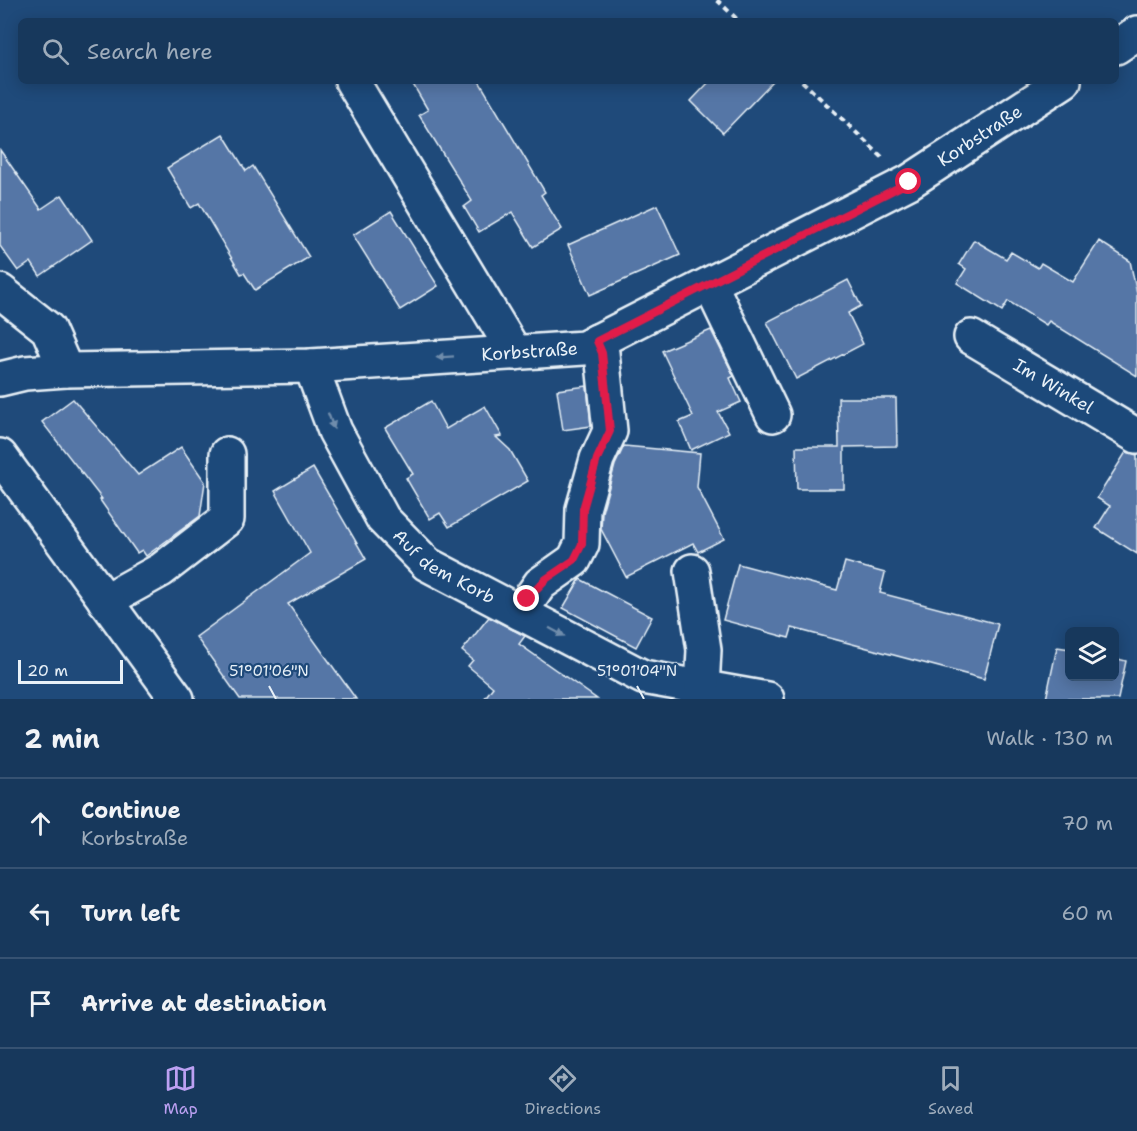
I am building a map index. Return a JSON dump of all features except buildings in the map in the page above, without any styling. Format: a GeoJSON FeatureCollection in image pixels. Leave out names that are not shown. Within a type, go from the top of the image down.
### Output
{"type":"FeatureCollection","features":[{"type":"Feature","properties":{"kind":"street"},"geometry":{"type":"LineString","coordinates":[[1119,45],[1137,33]]}},
{"type":"Feature","properties":{"kind":"street"},"geometry":{"type":"LineString","coordinates":[[354,84],[515,353]]}},
{"type":"Feature","properties":{"kind":"street","name":"Korbstraße"},"geometry":{"type":"LineString","coordinates":[[0,379],[25,373],[66,370],[311,366],[584,348],[909,182],[1059,84]]}},
{"type":"Feature","properties":{"kind":"street"},"geometry":{"type":"LineString","coordinates":[[710,284],[774,415]]}},
{"type":"Feature","properties":{"kind":"street"},"geometry":{"type":"LineString","coordinates":[[0,291],[48,329],[66,370]]}},
{"type":"Feature","properties":{"kind":"street","name":"Im Winkel"},"geometry":{"type":"LineString","coordinates":[[971,337],[1137,436]]}},
{"type":"Feature","properties":{"kind":"street"},"geometry":{"type":"LineString","coordinates":[[520,613],[540,584],[574,560],[582,544],[583,509],[597,459],[610,431],[602,353],[597,341]]}},
{"type":"Feature","properties":{"kind":"street","name":"Auf dem Korb"},"geometry":{"type":"LineString","coordinates":[[311,366],[335,431],[383,519],[428,564],[520,613],[637,688],[702,688],[767,699]]}},
{"type":"Feature","properties":{"kind":"street"},"geometry":{"type":"LineString","coordinates":[[105,601],[161,570],[227,519],[227,454]]}},
{"type":"Feature","properties":{"kind":"street"},"geometry":{"type":"LineString","coordinates":[[0,456],[177,699]]}},
{"type":"Feature","properties":{"kind":"street"},"geometry":{"type":"LineString","coordinates":[[692,571],[704,650],[702,688]]}},
{"type":"Feature","properties":{"kind":"path"},"geometry":{"type":"LineString","coordinates":[[717,0],[736,18]]}},
{"type":"Feature","properties":{"kind":"path"},"geometry":{"type":"LineString","coordinates":[[805,84],[909,182]]}},
{"type":"Feature","properties":{"kind":"route"},"geometry":{"type":"LineString","coordinates":[[527,599],[546,579],[574,560],[582,544],[583,509],[597,459],[610,431],[602,353],[597,341],[909,182]]}}]}
